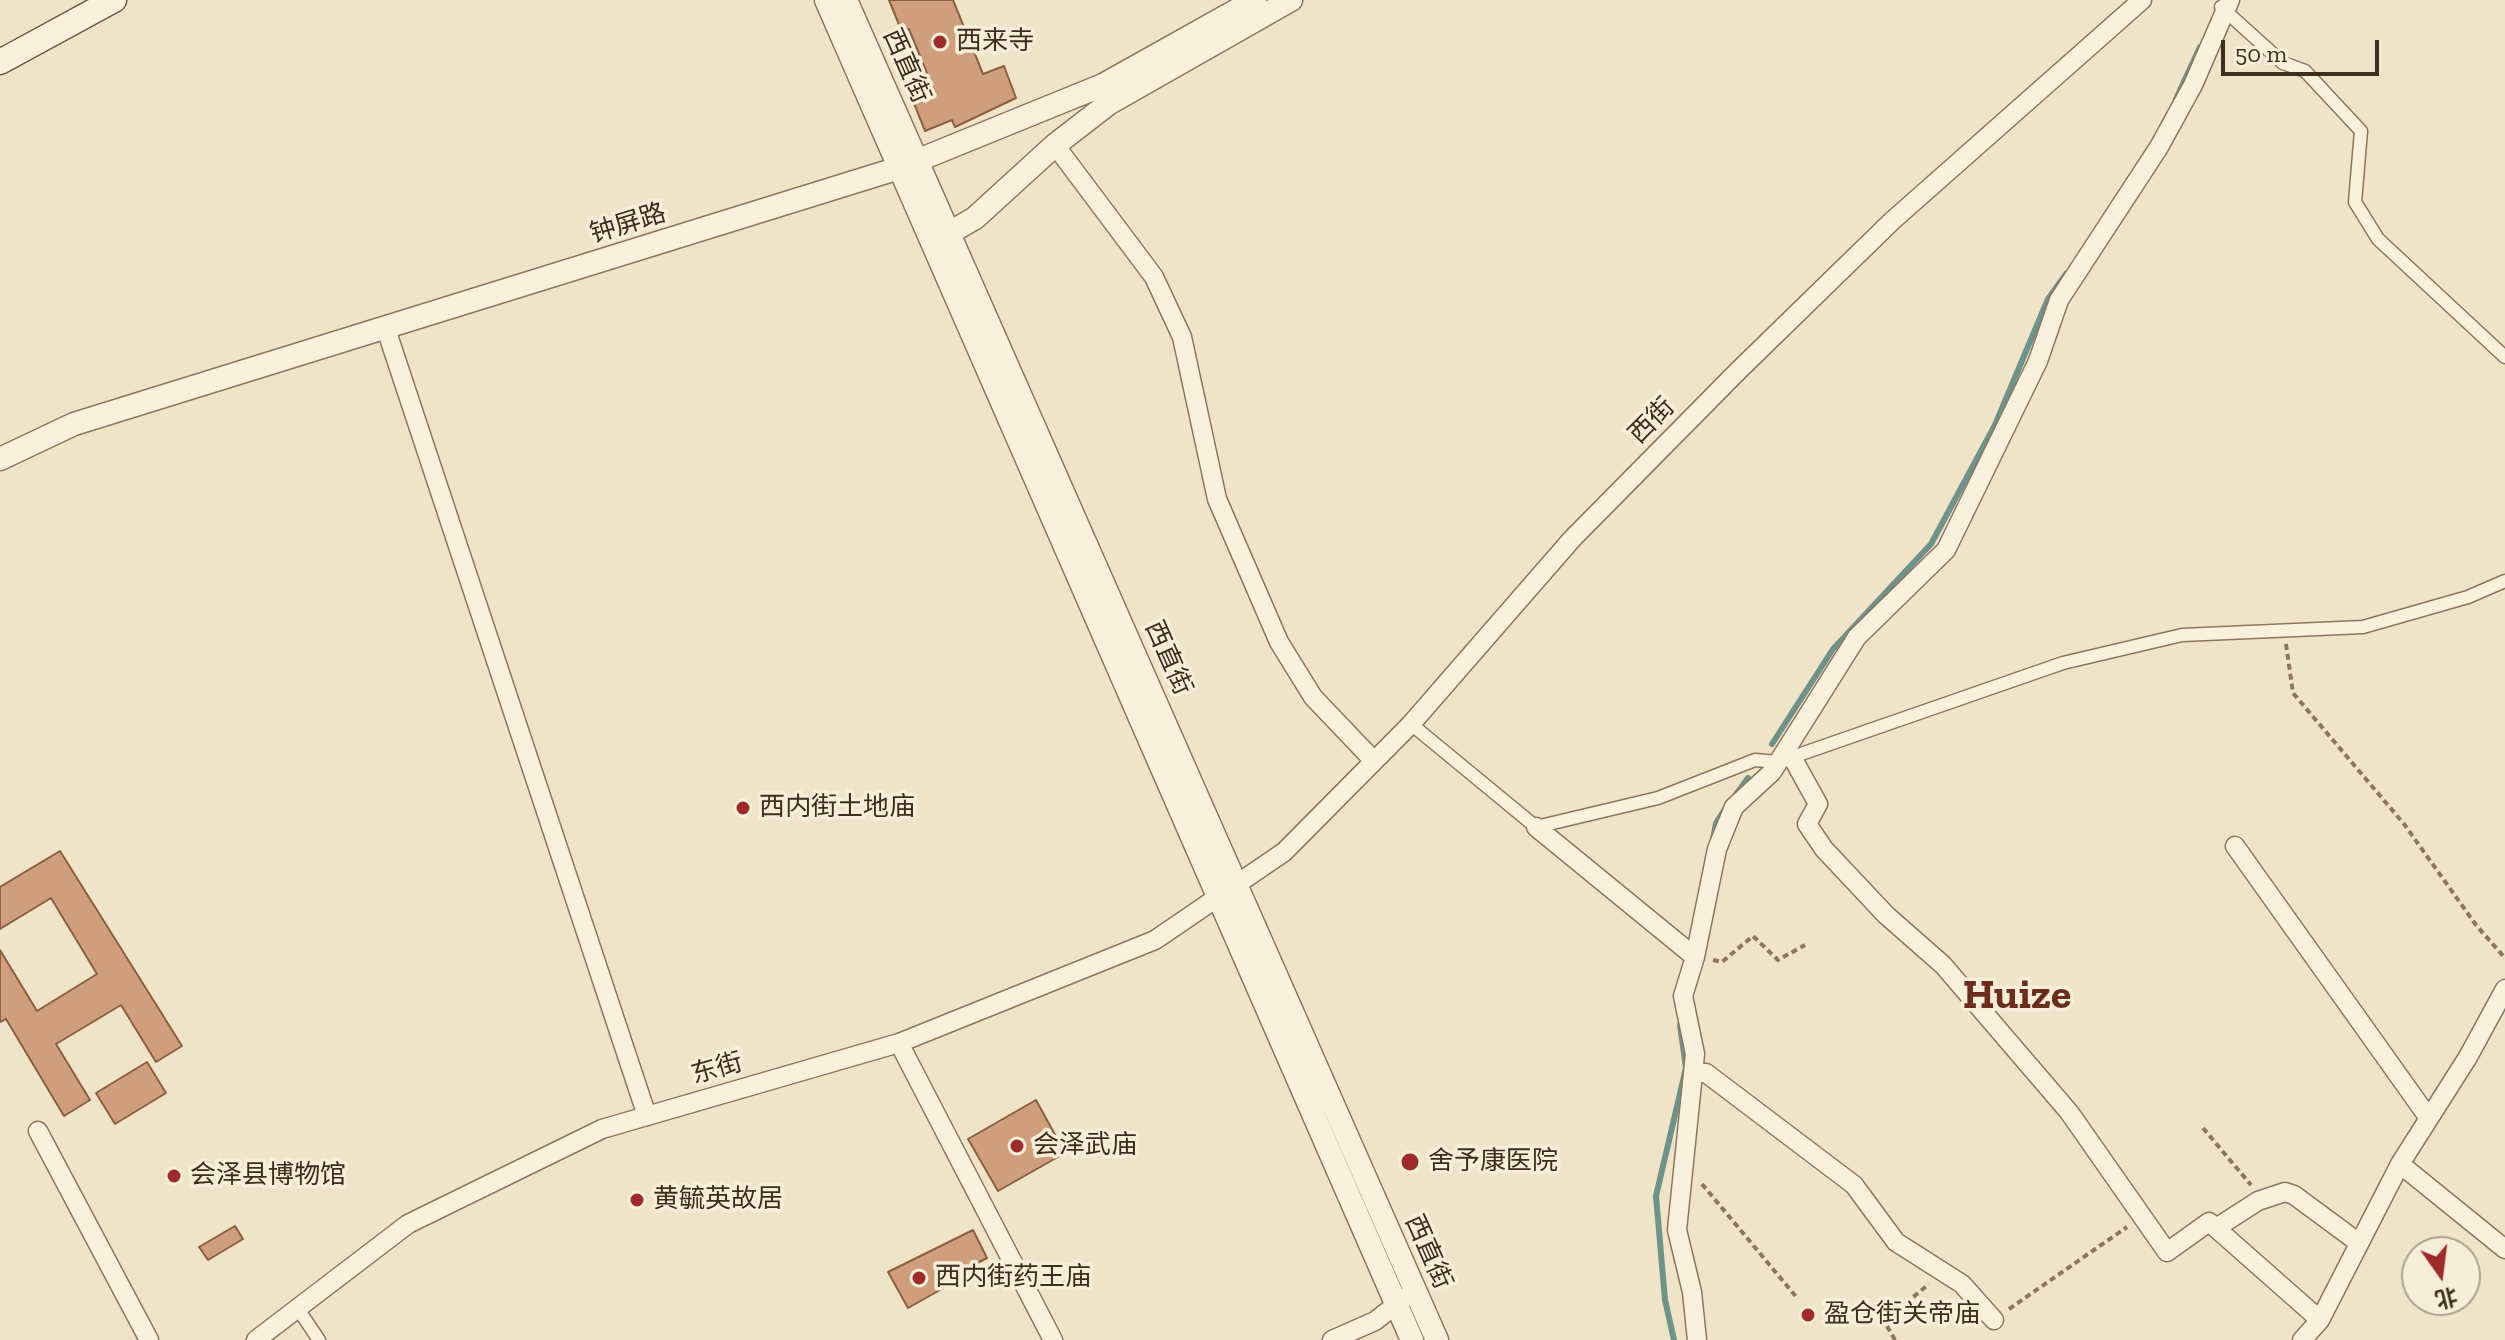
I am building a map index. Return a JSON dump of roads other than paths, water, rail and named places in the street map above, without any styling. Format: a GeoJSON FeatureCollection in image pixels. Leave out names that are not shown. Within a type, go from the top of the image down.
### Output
{"type":"FeatureCollection","features":[{"type":"Feature","properties":{"kind":"main road"},"geometry":{"type":"LineString","coordinates":[[0,62],[114,0]]}},
{"type":"Feature","properties":{"kind":"street","name":"西直街"},"geometry":{"type":"LineString","coordinates":[[826,0],[908,164]]}},
{"type":"Feature","properties":{"kind":"street","name":"西直街"},"geometry":{"type":"LineString","coordinates":[[846,0],[908,164],[940,238],[1228,890],[1437,1340]]}},
{"type":"Feature","properties":{"kind":"street","name":"钟屏路"},"geometry":{"type":"LineString","coordinates":[[0,459],[74,424],[908,164],[1103,85],[1255,0]]}},
{"type":"Feature","properties":{"kind":"street"},"geometry":{"type":"LineString","coordinates":[[940,238],[975,218],[1055,145],[1108,104],[1291,0]]}},
{"type":"Feature","properties":{"kind":"street","name":"西街"},"geometry":{"type":"LineString","coordinates":[[1228,890],[1284,852],[1411,724],[1572,539],[1892,221],[2142,0]]}},
{"type":"Feature","properties":{"kind":"street"},"geometry":{"type":"LineString","coordinates":[[1697,1340],[1692,1292],[1677,1230],[1695,1054],[1683,996],[1695,957],[1717,849],[1734,807],[1785,760],[1857,637],[1946,550],[2038,361],[2059,300],[2159,147],[2193,85],[2225,5],[2283,63],[2305,71],[2361,131],[2355,202],[2378,239],[2505,357]]}},
{"type":"Feature","properties":{"kind":"street"},"geometry":{"type":"LineString","coordinates":[[1055,145],[1154,277],[1182,337],[1217,499],[1279,642],[1313,697],[1374,761]]}},
{"type":"Feature","properties":{"kind":"street"},"geometry":{"type":"LineString","coordinates":[[386,329],[647,1116]]}},
{"type":"Feature","properties":{"kind":"street"},"geometry":{"type":"LineString","coordinates":[[1536,827],[1658,798],[1755,760],[1785,760],[2063,663],[2182,635],[2363,627],[2468,597],[2505,581]]}},
{"type":"Feature","properties":{"kind":"street"},"geometry":{"type":"LineString","coordinates":[[1411,724],[1695,957]]}},
{"type":"Feature","properties":{"kind":"street"},"geometry":{"type":"LineString","coordinates":[[1785,760],[1818,804],[1807,824],[1824,849],[1886,915],[1943,965],[2069,1112],[2167,1252],[2209,1222],[2320,1320]]}},
{"type":"Feature","properties":{"kind":"street"},"geometry":{"type":"LineString","coordinates":[[2235,846],[2428,1117]]}},
{"type":"Feature","properties":{"kind":"street","name":"西直街"},"geometry":{"type":"LineString","coordinates":[[1228,890],[1412,1340]]}},
{"type":"Feature","properties":{"kind":"street","name":"东街"},"geometry":{"type":"LineString","coordinates":[[256,1340],[296,1306],[408,1224],[602,1129],[899,1043],[1155,940],[1228,890]]}},
{"type":"Feature","properties":{"kind":"street"},"geometry":{"type":"LineString","coordinates":[[2302,1340],[2320,1320],[2400,1164],[2468,1057],[2505,989]]}},
{"type":"Feature","properties":{"kind":"street"},"geometry":{"type":"LineString","coordinates":[[899,1043],[1053,1340]]}},
{"type":"Feature","properties":{"kind":"street"},"geometry":{"type":"LineString","coordinates":[[1694,1073],[1706,1073],[1854,1185],[1896,1242],[1962,1284],[1994,1320]]}},
{"type":"Feature","properties":{"kind":"street"},"geometry":{"type":"LineString","coordinates":[[38,1131],[149,1340]]}},
{"type":"Feature","properties":{"kind":"street"},"geometry":{"type":"LineString","coordinates":[[2400,1164],[2505,1249]]}},
{"type":"Feature","properties":{"kind":"street"},"geometry":{"type":"LineString","coordinates":[[2216,1228],[2263,1199],[2285,1192],[2294,1195],[2359,1243]]}},
{"type":"Feature","properties":{"kind":"street"},"geometry":{"type":"LineString","coordinates":[[1332,1340],[1375,1321],[1395,1303],[1415,1292]]}},
{"type":"Feature","properties":{"kind":"street"},"geometry":{"type":"LineString","coordinates":[[296,1306],[319,1340]]}},
{"type":"Feature","properties":{"kind":"waterway"},"geometry":{"type":"LineString","coordinates":[[2176,99],[2200,47]]}},
{"type":"Feature","properties":{"kind":"waterway"},"geometry":{"type":"LineString","coordinates":[[1772,744],[1833,649],[1931,544],[1995,425],[2048,299],[2066,274]]}},
{"type":"Feature","properties":{"kind":"waterway"},"geometry":{"type":"LineString","coordinates":[[1734,797],[1748,778]]}},
{"type":"Feature","properties":{"kind":"waterway"},"geometry":{"type":"LineString","coordinates":[[1713,839],[1716,823],[1725,809]]}},
{"type":"Feature","properties":{"kind":"waterway"},"geometry":{"type":"LineString","coordinates":[[1674,1340],[1665,1300],[1656,1196],[1686,1068],[1680,1025]]}},
{"type":"Feature","properties":{"kind":"place","name":"西来寺"},"geometry":{"type":"Point","coordinates":[940,42]}},
{"type":"Feature","properties":{"kind":"place","name":"西内街土地庙"},"geometry":{"type":"Point","coordinates":[743,808]}},
{"type":"Feature","properties":{"kind":"place","name":"会泽武庙"},"geometry":{"type":"Point","coordinates":[1017,1146]}},
{"type":"Feature","properties":{"kind":"place","name":"舍予康医院"},"geometry":{"type":"Point","coordinates":[1410,1162]}},
{"type":"Feature","properties":{"kind":"place","name":"会泽县博物馆"},"geometry":{"type":"Point","coordinates":[174,1176]}},
{"type":"Feature","properties":{"kind":"place","name":"黄毓英故居"},"geometry":{"type":"Point","coordinates":[637,1200]}},
{"type":"Feature","properties":{"kind":"place","name":"西内街药王庙"},"geometry":{"type":"Point","coordinates":[919,1278]}},
{"type":"Feature","properties":{"kind":"place","name":"盈仓街关帝庙"},"geometry":{"type":"Point","coordinates":[1808,1315]}},
{"type":"Feature","properties":{"kind":"district","name":"Huize"},"geometry":{"type":"Point","coordinates":[2017,996]}}]}
